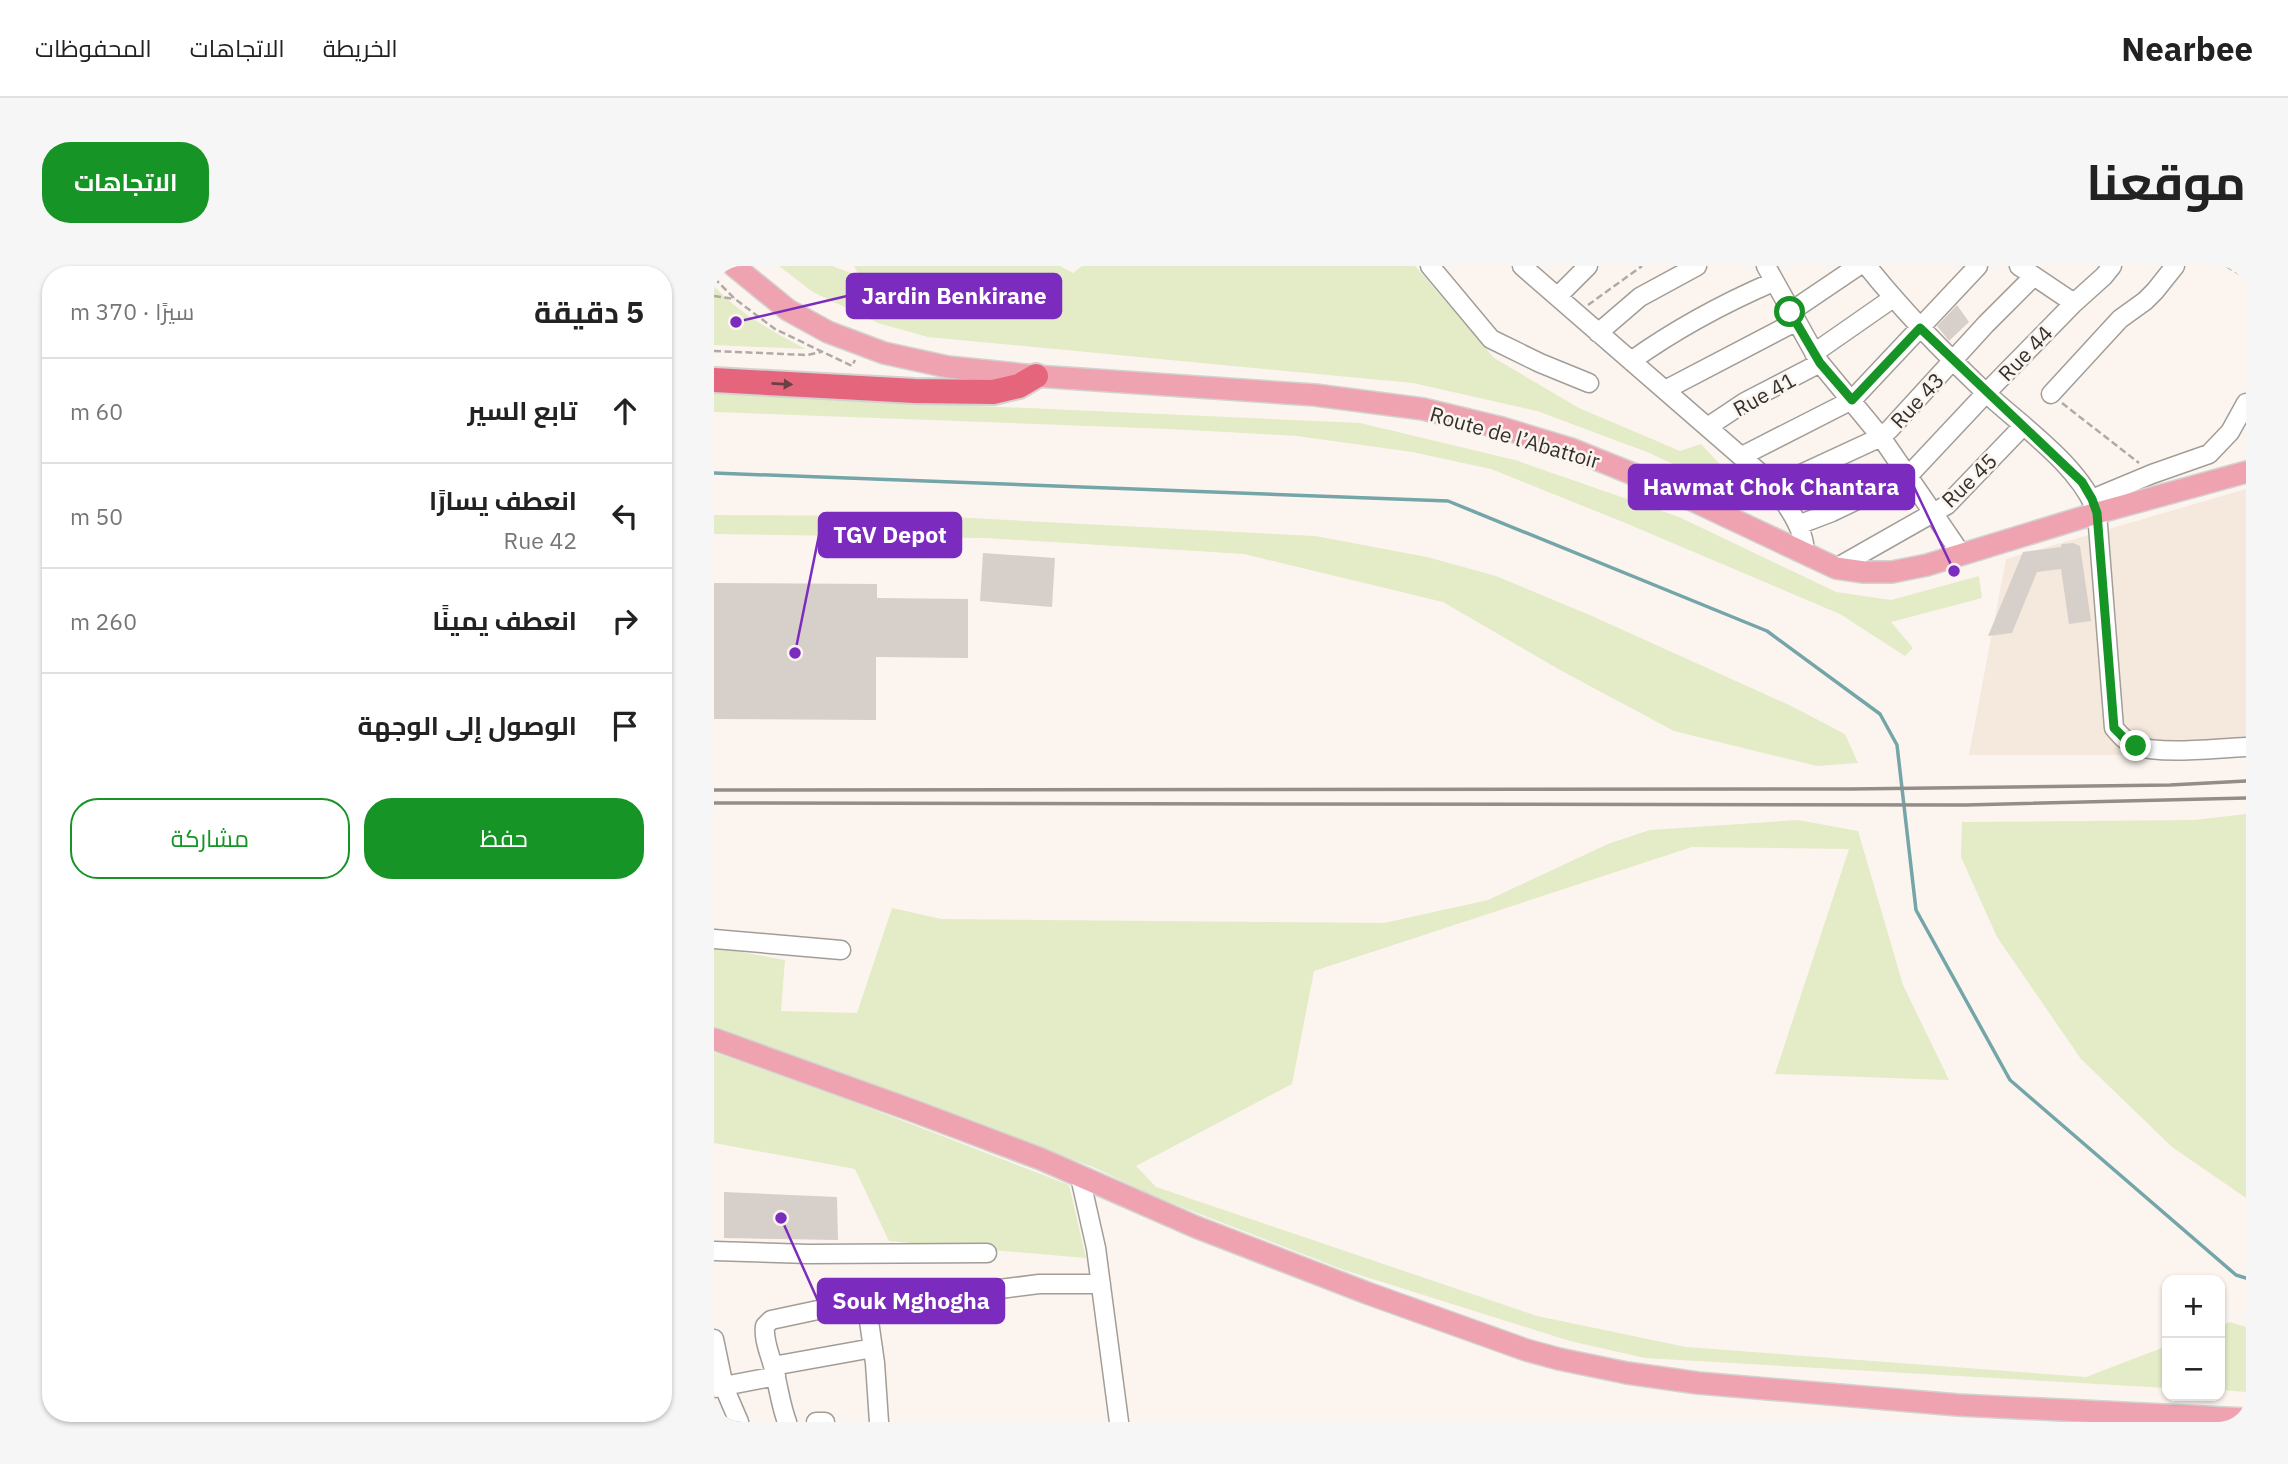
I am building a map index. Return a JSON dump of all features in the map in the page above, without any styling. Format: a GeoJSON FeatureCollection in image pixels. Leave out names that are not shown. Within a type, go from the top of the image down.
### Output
{"type":"FeatureCollection","features":[{"type":"Feature","properties":{"kind":"highway"},"geometry":{"type":"LineString","coordinates":[[714,380],[873,389],[993,392],[1019,386],[1036,376]]}},
{"type":"Feature","properties":{"kind":"main road","name":"Route de l’Abattoir"},"geometry":{"type":"LineString","coordinates":[[734,266],[788,310],[828,332],[884,353],[948,367],[1036,376],[1315,395],[1423,409],[1502,428],[1571,449],[1658,484],[1836,568],[1864,572],[1892,572],[1962,555],[2095,506],[2246,472]]}},
{"type":"Feature","properties":{"kind":"main road"},"geometry":{"type":"LineString","coordinates":[[714,1039],[1041,1159],[1196,1227],[1367,1293],[1526,1350],[1592,1367],[1698,1383],[1930,1403],[2156,1418],[2246,1419]]}},
{"type":"Feature","properties":{"kind":"street"},"geometry":{"type":"LineString","coordinates":[[1430,266],[1490,339],[1589,383]]}},
{"type":"Feature","properties":{"kind":"street"},"geometry":{"type":"LineString","coordinates":[[1523,266],[1709,426],[1773,487],[1798,525],[1805,541],[1805,554]]}},
{"type":"Feature","properties":{"kind":"street"},"geometry":{"type":"LineString","coordinates":[[1558,296],[1588,266]]}},
{"type":"Feature","properties":{"kind":"street"},"geometry":{"type":"LineString","coordinates":[[1598,333],[1640,297],[1697,266]]}},
{"type":"Feature","properties":{"kind":"street"},"geometry":{"type":"LineString","coordinates":[[1665,390],[1793,317],[1858,266]]}},
{"type":"Feature","properties":{"kind":"street"},"geometry":{"type":"LineString","coordinates":[[1867,266],[1920,328],[2082,482],[2095,506],[2114,728],[2136,746],[2158,750],[2246,747]]}},
{"type":"Feature","properties":{"kind":"street"},"geometry":{"type":"LineString","coordinates":[[1742,456],[1852,400],[1978,266]]}},
{"type":"Feature","properties":{"kind":"street"},"geometry":{"type":"LineString","coordinates":[[2019,266],[2074,303]]}},
{"type":"Feature","properties":{"kind":"street","name":"Rue 44"},"geometry":{"type":"LineString","coordinates":[[1798,525],[1832,512],[1909,475],[2112,266]]}},
{"type":"Feature","properties":{"kind":"street"},"geometry":{"type":"LineString","coordinates":[[2051,394],[2120,319],[2155,291],[2175,266]]}},
{"type":"Feature","properties":{"kind":"street"},"geometry":{"type":"LineString","coordinates":[[1630,360],[1769,271],[1817,358],[1909,475],[1962,555]]}},
{"type":"Feature","properties":{"kind":"street","name":"Rue 43"},"geometry":{"type":"LineString","coordinates":[[1773,487],[1881,437],[2034,276]]}},
{"type":"Feature","properties":{"kind":"street","name":"Rue 41"},"geometry":{"type":"LineString","coordinates":[[1709,426],[1817,358],[1893,298]]}},
{"type":"Feature","properties":{"kind":"street"},"geometry":{"type":"LineString","coordinates":[[2095,506],[2152,474],[2209,454],[2230,432],[2246,402]]}},
{"type":"Feature","properties":{"kind":"street","name":"Rue 45"},"geometry":{"type":"LineString","coordinates":[[1836,568],[1947,505],[2023,426]]}},
{"type":"Feature","properties":{"kind":"street"},"geometry":{"type":"LineString","coordinates":[[714,939],[841,950]]}},
{"type":"Feature","properties":{"kind":"street"},"geometry":{"type":"LineString","coordinates":[[1080,1177],[1097,1248],[1119,1422]]}},
{"type":"Feature","properties":{"kind":"street"},"geometry":{"type":"LineString","coordinates":[[714,1251],[808,1254],[987,1253]]}},
{"type":"Feature","properties":{"kind":"street"},"geometry":{"type":"LineString","coordinates":[[788,1422],[778,1393],[765,1336],[765,1325],[768,1321],[893,1294],[1000,1289],[1040,1284],[1101,1284]]}},
{"type":"Feature","properties":{"kind":"street"},"geometry":{"type":"LineString","coordinates":[[866,1300],[879,1422]]}},
{"type":"Feature","properties":{"kind":"street"},"geometry":{"type":"LineString","coordinates":[[714,1339],[719,1387],[739,1422]]}},
{"type":"Feature","properties":{"kind":"street"},"geometry":{"type":"LineString","coordinates":[[719,1387],[873,1348]]}},
{"type":"Feature","properties":{"kind":"street"},"geometry":{"type":"LineString","coordinates":[[816,1422],[825,1422]]}},
{"type":"Feature","properties":{"kind":"path"},"geometry":{"type":"LineString","coordinates":[[1578,314],[1606,290],[1642,266]]}},
{"type":"Feature","properties":{"kind":"path"},"geometry":{"type":"LineString","coordinates":[[2225,266],[2231,267],[2246,278]]}},
{"type":"Feature","properties":{"kind":"path"},"geometry":{"type":"LineString","coordinates":[[714,278],[735,299],[775,329],[821,352],[807,355],[714,351]]}},
{"type":"Feature","properties":{"kind":"path"},"geometry":{"type":"LineString","coordinates":[[714,296],[735,299]]}},
{"type":"Feature","properties":{"kind":"path"},"geometry":{"type":"LineString","coordinates":[[2051,394],[2152,474]]}},
{"type":"Feature","properties":{"kind":"shaded area"},"geometry":{"type":"Polygon","coordinates":[[[2246,489],[2246,755],[1969,755],[2006,559],[2246,489]]]}},
{"type":"Feature","properties":{"kind":"green space"},"geometry":{"type":"Polygon","coordinates":[[[779,266],[832,266],[859,276],[854,266],[1060,266],[1073,273],[1082,266],[1415,266],[1494,358],[1579,408],[1680,451],[1701,444],[1754,501],[1647,452],[1537,411],[1413,383],[928,337],[878,323],[813,292],[779,266]]]}},
{"type":"Feature","properties":{"kind":"green space"},"geometry":{"type":"Polygon","coordinates":[[[714,286],[746,314],[806,349],[714,345],[714,286]]]}},
{"type":"Feature","properties":{"kind":"green space"},"geometry":{"type":"Polygon","coordinates":[[[714,394],[1360,423],[1515,460],[1679,517],[1836,592],[1891,600],[1979,576],[1982,598],[1891,622],[1913,648],[1905,656],[1840,614],[1491,469],[1412,452],[1297,436],[714,412],[714,394]]]}},
{"type":"Feature","properties":{"kind":"green space"},"geometry":{"type":"Polygon","coordinates":[[[714,515],[932,516],[1315,536],[1427,557],[1496,576],[1592,616],[1791,706],[1845,734],[1858,763],[1817,766],[1674,731],[1560,670],[1443,602],[1244,554],[986,538],[714,534],[714,515]]]}},
{"type":"Feature","properties":{"kind":"green space"},"geometry":{"type":"Polygon","coordinates":[[[2246,814],[2246,1198],[2172,1147],[2081,1059],[1997,937],[1961,857],[1962,822],[2194,820],[2246,814]]]}},
{"type":"Feature","properties":{"kind":"green space"},"geometry":{"type":"Polygon","coordinates":[[[1798,820],[1858,831],[1903,985],[1949,1080],[1775,1074],[1849,849],[1692,847],[1314,971],[1292,1084],[1136,1166],[1156,1187],[1537,1316],[1686,1347],[2086,1377],[2162,1348],[2162,1388],[1645,1358],[1570,1341],[1344,1270],[1153,1196],[1093,1167],[714,1029],[714,947],[785,960],[781,1011],[857,1013],[892,908],[941,919],[1384,923],[1488,900],[1608,844],[1650,830],[1798,820]]]}},
{"type":"Feature","properties":{"kind":"green space"},"geometry":{"type":"Polygon","coordinates":[[[714,1052],[833,1094],[1069,1185],[1086,1258],[889,1241],[855,1169],[714,1143],[714,1052]]]}},
{"type":"Feature","properties":{"kind":"green space"},"geometry":{"type":"Polygon","coordinates":[[[2230,1322],[2246,1327],[2246,1392],[2225,1390],[2225,1324],[2230,1322]]]}},
{"type":"Feature","properties":{"kind":"building"},"geometry":{"type":"Polygon","coordinates":[[[1957,305],[1969,322],[1949,341],[1937,326],[1957,305]]]}},
{"type":"Feature","properties":{"kind":"building"},"geometry":{"type":"Polygon","coordinates":[[[2073,543],[2080,546],[2091,621],[2069,624],[2061,569],[2037,572],[2012,633],[1988,636],[2023,552],[2073,543]]]}},
{"type":"Feature","properties":{"kind":"building"},"geometry":{"type":"Polygon","coordinates":[[[983,553],[1055,558],[1052,607],[980,601],[983,553]]]}},
{"type":"Feature","properties":{"kind":"building"},"geometry":{"type":"Polygon","coordinates":[[[714,583],[877,584],[877,598],[968,599],[968,658],[876,657],[876,720],[714,719],[714,583]]]}},
{"type":"Feature","properties":{"kind":"building"},"geometry":{"type":"Polygon","coordinates":[[[724,1192],[837,1197],[838,1240],[724,1238],[724,1192]]]}},
{"type":"Feature","properties":{"kind":"waterway"},"geometry":{"type":"LineString","coordinates":[[714,473],[1448,501],[1767,631],[1880,714],[1897,745],[1916,910],[2010,1080],[2236,1275],[2246,1278]]}},
{"type":"Feature","properties":{"kind":"railway"},"geometry":{"type":"LineString","coordinates":[[714,790],[1851,789],[2170,785],[2246,781]]}},
{"type":"Feature","properties":{"kind":"railway"},"geometry":{"type":"LineString","coordinates":[[714,803],[1966,805],[2246,798]]}},
{"type":"Feature","properties":{"kind":"place","name":"Jardin Benkirane"},"geometry":{"type":"Point","coordinates":[736,322]}},
{"type":"Feature","properties":{"kind":"place","name":"Hawmat Chok Chantara"},"geometry":{"type":"Point","coordinates":[1954,571]}},
{"type":"Feature","properties":{"kind":"place","name":"TGV Depot"},"geometry":{"type":"Point","coordinates":[795,653]}},
{"type":"Feature","properties":{"kind":"place","name":"Souk Mghogha"},"geometry":{"type":"Point","coordinates":[781,1218]}},
{"type":"Feature","properties":{"kind":"route"},"geometry":{"type":"LineString","coordinates":[[1790,312],[1820,363],[1852,400],[1920,328],[2082,482],[2097,513],[2114,728],[2136,746]]}}]}
